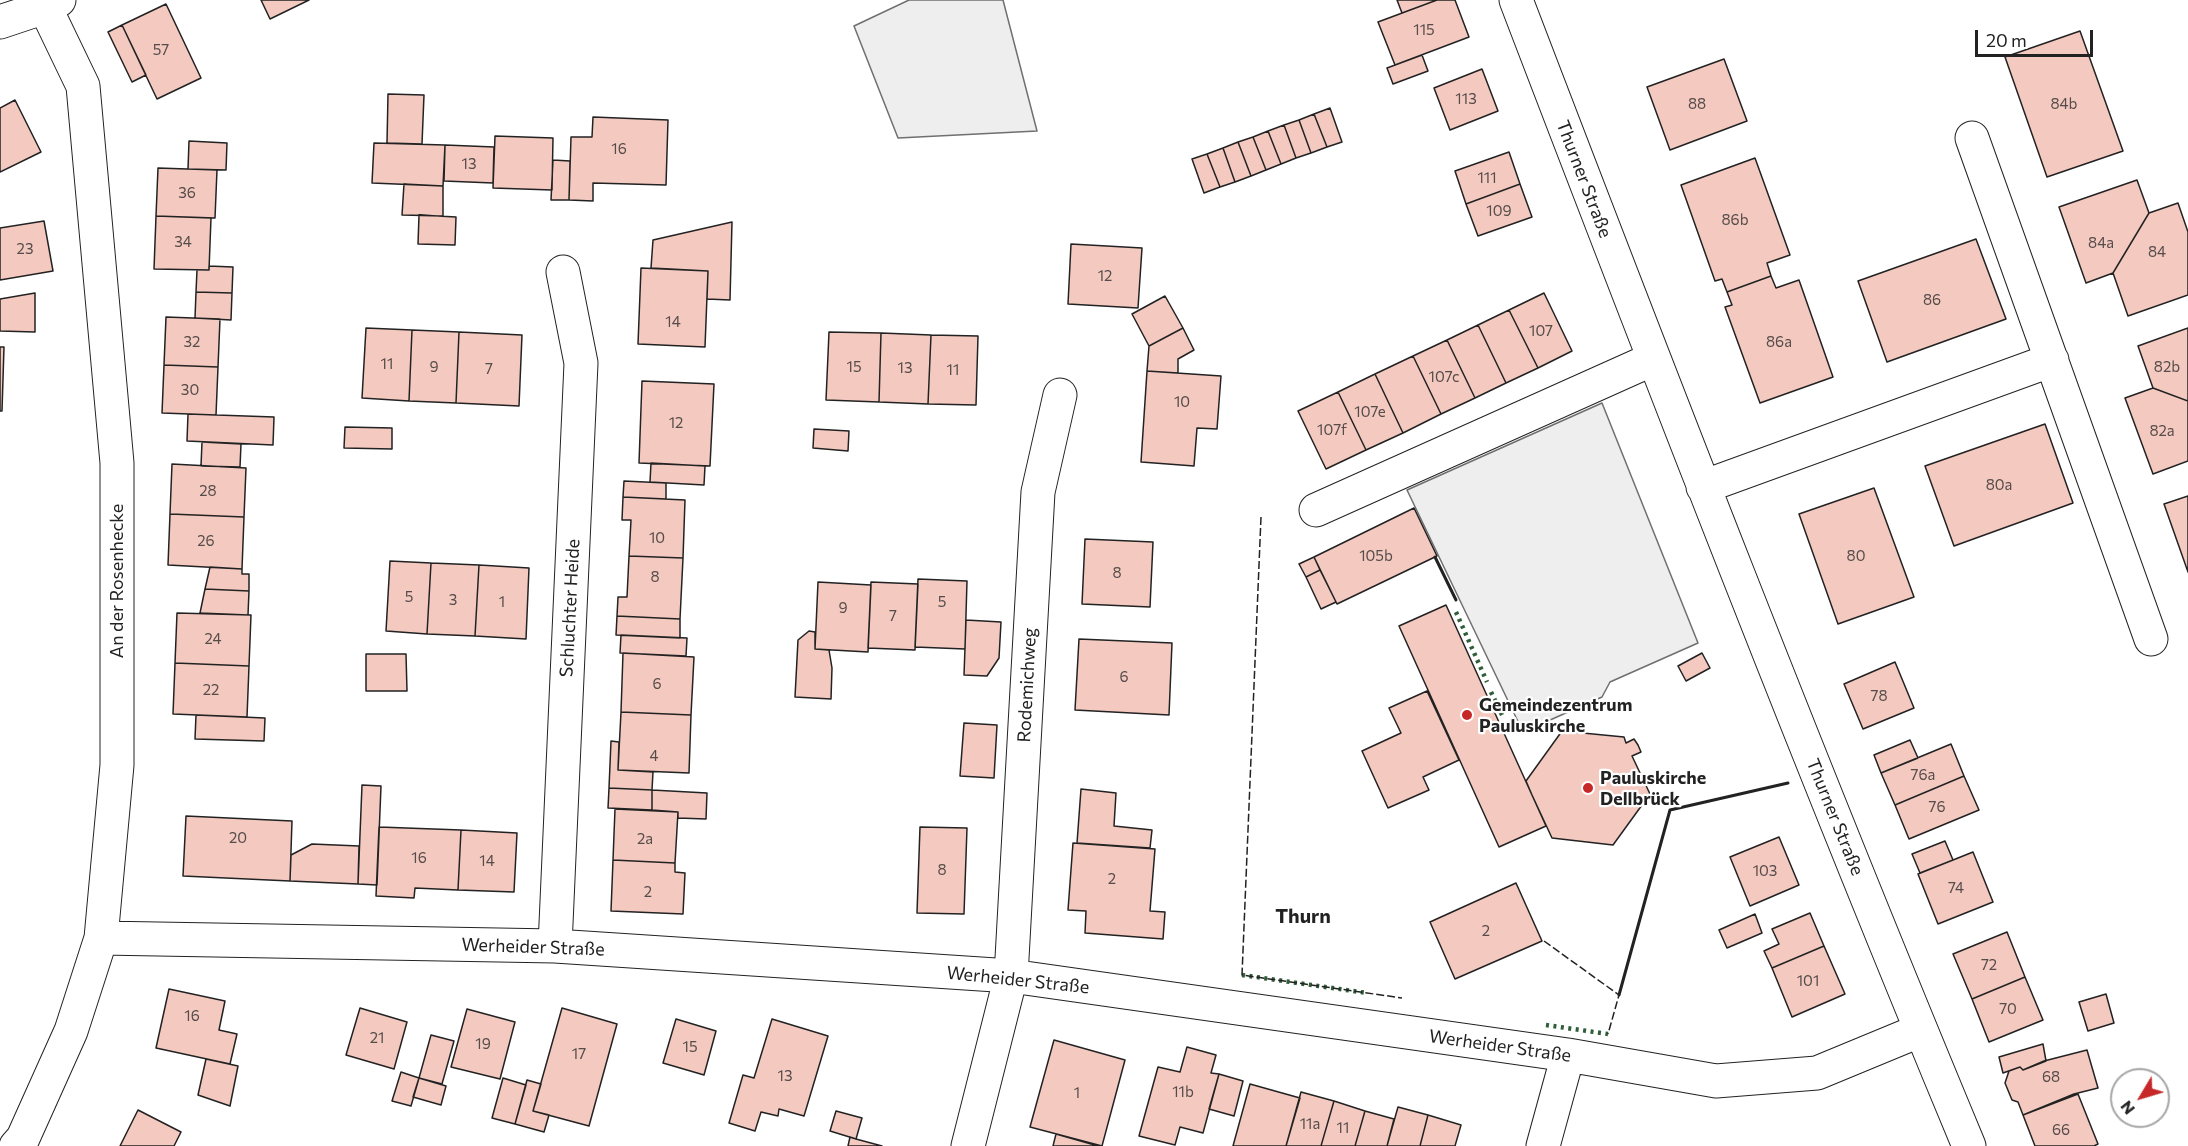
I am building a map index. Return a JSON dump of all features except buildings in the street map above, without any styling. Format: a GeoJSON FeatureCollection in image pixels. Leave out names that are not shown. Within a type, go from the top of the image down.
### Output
{"type":"FeatureCollection","features":[{"type":"Feature","properties":{"kind":"street","name":"Thurner Straße"},"geometry":{"type":"LineString","coordinates":[[1516,0],[1703,487],[1969,1146]]}},
{"type":"Feature","properties":{"kind":"street"},"geometry":{"type":"LineString","coordinates":[[0,22],[52,4]]}},
{"type":"Feature","properties":{"kind":"street","name":"An der Rosenhecke"},"geometry":{"type":"LineString","coordinates":[[16,1146],[23,1138],[71,1031],[101,938],[117,765],[117,463],[83,86],[52,4]]}},
{"type":"Feature","properties":{"kind":"street"},"geometry":{"type":"LineString","coordinates":[[1972,138],[2151,639]]}},
{"type":"Feature","properties":{"kind":"street","name":"Schluchter Heide"},"geometry":{"type":"LineString","coordinates":[[555,946],[581,363],[563,272]]}},
{"type":"Feature","properties":{"kind":"street"},"geometry":{"type":"LineString","coordinates":[[1316,510],[1653,359]]}},
{"type":"Feature","properties":{"kind":"street"},"geometry":{"type":"LineString","coordinates":[[1703,487],[2052,360]]}},
{"type":"Feature","properties":{"kind":"street","name":"Rodemichweg"},"geometry":{"type":"LineString","coordinates":[[968,1146],[1011,976],[1038,492],[1060,395]]}},
{"type":"Feature","properties":{"kind":"street","name":"Werheider Straße"},"geometry":{"type":"LineString","coordinates":[[101,938],[555,946],[1011,976],[1568,1055],[1716,1081],[1817,1073],[1921,1030]]}},
{"type":"Feature","properties":{"kind":"street"},"geometry":{"type":"LineString","coordinates":[[1544,1146],[1568,1055]]}},
{"type":"Feature","properties":{"kind":"shaded area"},"geometry":{"type":"Polygon","coordinates":[[[909,0],[1003,0],[1037,131],[898,138],[854,26],[909,0]]]}},
{"type":"Feature","properties":{"kind":"shaded area"},"geometry":{"type":"Polygon","coordinates":[[[1602,403],[1698,643],[1610,682],[1602,697],[1523,732],[1407,490],[1602,403]]]}},
{"type":"Feature","properties":{"kind":"hedge"},"geometry":{"type":"LineString","coordinates":[[1456,612],[1487,682]]}},
{"type":"Feature","properties":{"kind":"hedge"},"geometry":{"type":"LineString","coordinates":[[1491,692],[1503,717]]}},
{"type":"Feature","properties":{"kind":"hedge"},"geometry":{"type":"LineString","coordinates":[[1242,975],[1367,993]]}},
{"type":"Feature","properties":{"kind":"hedge"},"geometry":{"type":"LineString","coordinates":[[1546,1025],[1608,1034]]}},
{"type":"Feature","properties":{"kind":"fence"},"geometry":{"type":"LineString","coordinates":[[1261,517],[1242,975],[1402,998]]}},
{"type":"Feature","properties":{"kind":"fence"},"geometry":{"type":"LineString","coordinates":[[1544,941],[1619,995],[1608,1034]]}},
{"type":"Feature","properties":{"kind":"wall"},"geometry":{"type":"LineString","coordinates":[[1435,557],[1456,600]]}},
{"type":"Feature","properties":{"kind":"wall"},"geometry":{"type":"LineString","coordinates":[[1619,995],[1670,810],[1788,783]]}},
{"type":"Feature","properties":{"kind":"place","name":"Gemeindezentrum Pauluskirche"},"geometry":{"type":"Point","coordinates":[1467,715]}},
{"type":"Feature","properties":{"kind":"place","name":"Pauluskirche Dellbrück"},"geometry":{"type":"Point","coordinates":[1588,788]}},
{"type":"Feature","properties":{"kind":"district","name":"Thurn"},"geometry":{"type":"Point","coordinates":[1303,916]}}]}
